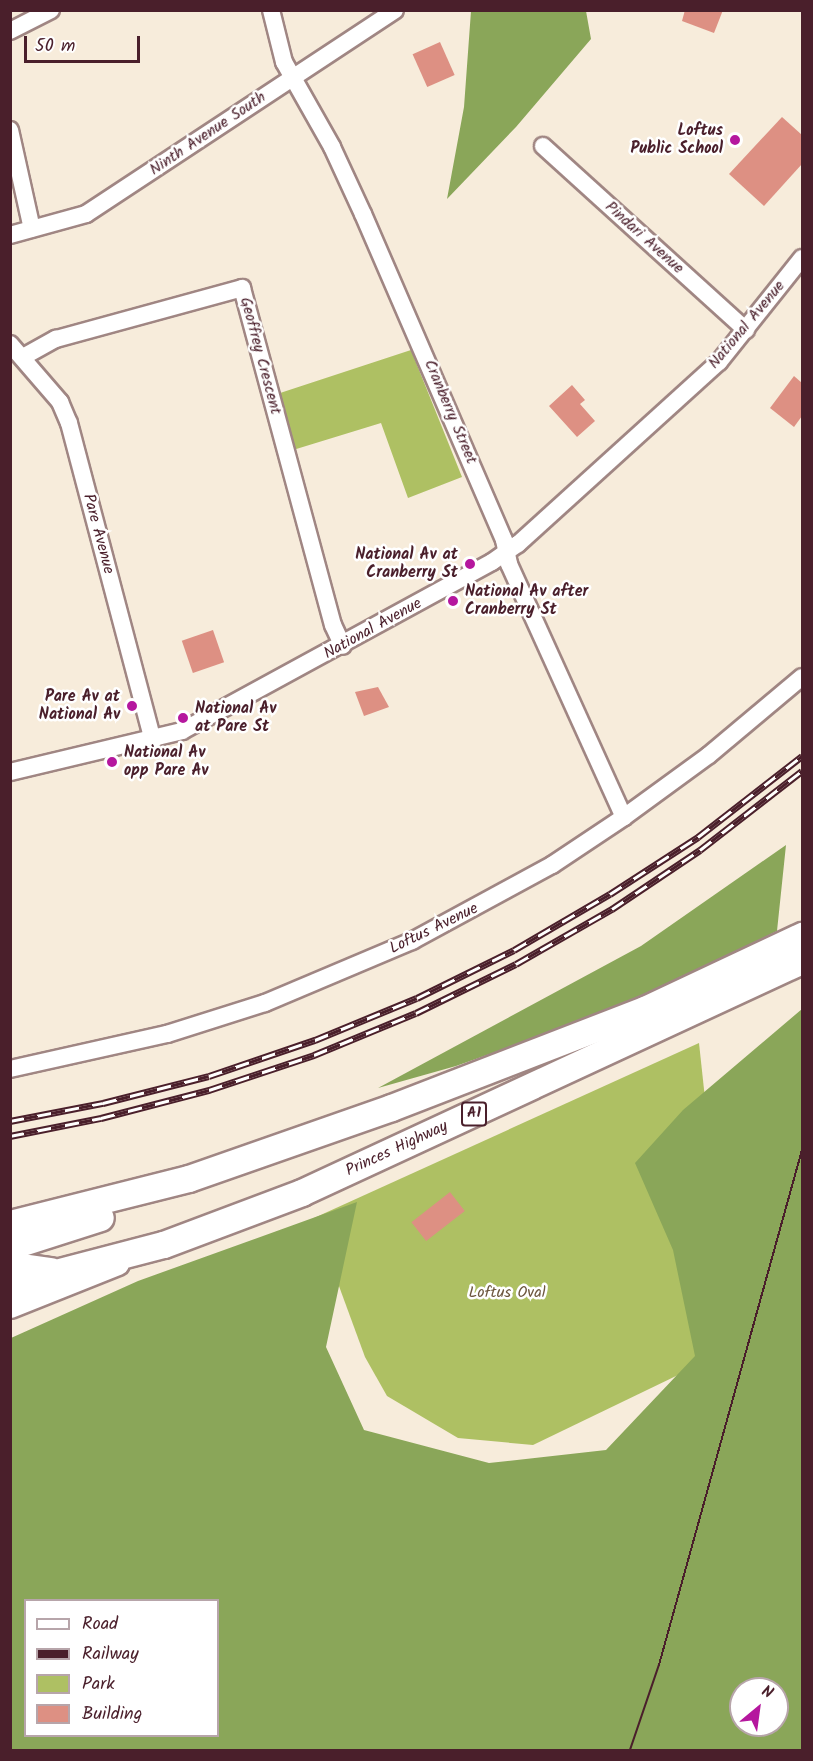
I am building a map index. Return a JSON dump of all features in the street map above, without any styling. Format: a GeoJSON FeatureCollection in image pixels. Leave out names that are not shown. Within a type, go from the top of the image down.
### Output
{"type":"FeatureCollection","features":[{"type":"Feature","properties":{"kind":"highway","name":"A1"},"geometry":{"type":"LineString","coordinates":[[10,1224],[189,1179],[557,1046],[802,936]]}},
{"type":"Feature","properties":{"kind":"highway","name":"Princes Highway"},"geometry":{"type":"LineString","coordinates":[[10,1285],[140,1253],[302,1193],[802,961]]}},
{"type":"Feature","properties":{"kind":"highway"},"geometry":{"type":"LineString","coordinates":[[66,1272],[21,1268],[11,1259],[12,1250],[24,1240],[126,1210],[189,1179]]}},
{"type":"Feature","properties":{"kind":"main road"},"geometry":{"type":"LineString","coordinates":[[10,1307],[98,1275],[140,1253]]}},
{"type":"Feature","properties":{"kind":"street"},"geometry":{"type":"LineString","coordinates":[[10,31],[51,10]]}},
{"type":"Feature","properties":{"kind":"street","name":"Cranberry Street"},"geometry":{"type":"LineString","coordinates":[[271,10],[284,62],[332,147],[368,225],[504,540],[505,553],[624,817]]}},
{"type":"Feature","properties":{"kind":"street","name":"Ninth Avenue South"},"geometry":{"type":"LineString","coordinates":[[10,235],[86,214],[396,10]]}},
{"type":"Feature","properties":{"kind":"street"},"geometry":{"type":"LineString","coordinates":[[10,130],[32,229]]}},
{"type":"Feature","properties":{"kind":"street","name":"Pindari Avenue"},"geometry":{"type":"LineString","coordinates":[[543,146],[746,330]]}},
{"type":"Feature","properties":{"kind":"street","name":"National Avenue"},"geometry":{"type":"LineString","coordinates":[[10,772],[153,741],[182,731],[343,646],[505,553],[691,389],[746,330],[802,258]]}},
{"type":"Feature","properties":{"kind":"street","name":"Geoffrey Crescent"},"geometry":{"type":"LineString","coordinates":[[23,357],[56,339],[242,288],[333,625],[343,646]]}},
{"type":"Feature","properties":{"kind":"street","name":"Pare Avenue"},"geometry":{"type":"LineString","coordinates":[[10,344],[60,402],[69,423],[153,741]]}},
{"type":"Feature","properties":{"kind":"street","name":"Loftus Avenue"},"geometry":{"type":"LineString","coordinates":[[10,1069],[167,1034],[265,1003],[333,976],[475,910],[624,817],[709,755],[802,677]]}},
{"type":"Feature","properties":{"kind":"green space"},"geometry":{"type":"Polygon","coordinates":[[[471,11],[586,11],[591,39],[516,127],[447,199],[464,107],[471,11]]]}},
{"type":"Feature","properties":{"kind":"green space"},"geometry":{"type":"Polygon","coordinates":[[[411,350],[462,477],[408,498],[381,423],[293,450],[274,395],[411,350]]]}},
{"type":"Feature","properties":{"kind":"green space"},"geometry":{"type":"Polygon","coordinates":[[[786,845],[777,931],[632,1003],[456,1066],[378,1088],[641,946],[786,845]]]}},
{"type":"Feature","properties":{"kind":"green space"},"geometry":{"type":"Polygon","coordinates":[[[802,1009],[802,1750],[11,1750],[11,1338],[138,1281],[357,1202],[326,1347],[364,1430],[489,1463],[606,1450],[695,1356],[673,1250],[635,1163],[683,1110],[802,1009]]]}},
{"type":"Feature","properties":{"kind":"green space","name":"Loftus Oval"},"geometry":{"type":"Polygon","coordinates":[[[699,1043],[732,1349],[533,1445],[458,1438],[387,1396],[365,1357],[314,1218],[699,1043]]]}},
{"type":"Feature","properties":{"kind":"building"},"geometry":{"type":"Polygon","coordinates":[[[685,10],[723,10],[714,33],[682,21],[685,10]]]}},
{"type":"Feature","properties":{"kind":"building"},"geometry":{"type":"Polygon","coordinates":[[[440,42],[455,75],[427,87],[413,54],[440,42]]]}},
{"type":"Feature","properties":{"kind":"building"},"geometry":{"type":"Polygon","coordinates":[[[782,117],[802,135],[802,164],[764,206],[729,174],[782,117]]]}},
{"type":"Feature","properties":{"kind":"building"},"geometry":{"type":"Polygon","coordinates":[[[794,376],[802,383],[802,416],[794,427],[770,408],[794,376]]]}},
{"type":"Feature","properties":{"kind":"building"},"geometry":{"type":"Polygon","coordinates":[[[572,385],[585,400],[580,404],[595,421],[577,437],[549,406],[572,385]]]}},
{"type":"Feature","properties":{"kind":"building"},"geometry":{"type":"Polygon","coordinates":[[[213,630],[224,662],[193,673],[182,641],[213,630]]]}},
{"type":"Feature","properties":{"kind":"building"},"geometry":{"type":"Polygon","coordinates":[[[378,687],[389,707],[364,716],[355,692],[378,687]]]}},
{"type":"Feature","properties":{"kind":"building"},"geometry":{"type":"Polygon","coordinates":[[[450,1192],[465,1211],[426,1241],[411,1222],[450,1192]]]}},
{"type":"Feature","properties":{"kind":"tram line"},"geometry":{"type":"LineString","coordinates":[[630,1750],[659,1665],[802,1150]]}},
{"type":"Feature","properties":{"kind":"railway"},"geometry":{"type":"LineString","coordinates":[[10,1121],[103,1103],[209,1076],[315,1040],[417,998],[514,950],[610,894],[698,837],[802,756]]}},
{"type":"Feature","properties":{"kind":"railway"},"geometry":{"type":"LineString","coordinates":[[10,1136],[101,1118],[209,1090],[314,1055],[416,1013],[516,964],[612,909],[700,850],[802,771]]}},
{"type":"Feature","properties":{"kind":"place","name":"Loftus Public School"},"geometry":{"type":"Point","coordinates":[735,140]}},
{"type":"Feature","properties":{"kind":"place","name":"National Av at Cranberry St"},"geometry":{"type":"Point","coordinates":[470,564]}},
{"type":"Feature","properties":{"kind":"place","name":"National Av after Cranberry St"},"geometry":{"type":"Point","coordinates":[453,601]}},
{"type":"Feature","properties":{"kind":"place","name":"Pare Av at National Av"},"geometry":{"type":"Point","coordinates":[132,706]}},
{"type":"Feature","properties":{"kind":"place","name":"National Av at Pare St"},"geometry":{"type":"Point","coordinates":[183,718]}},
{"type":"Feature","properties":{"kind":"place","name":"National Av opp Pare Av"},"geometry":{"type":"Point","coordinates":[112,762]}}]}
